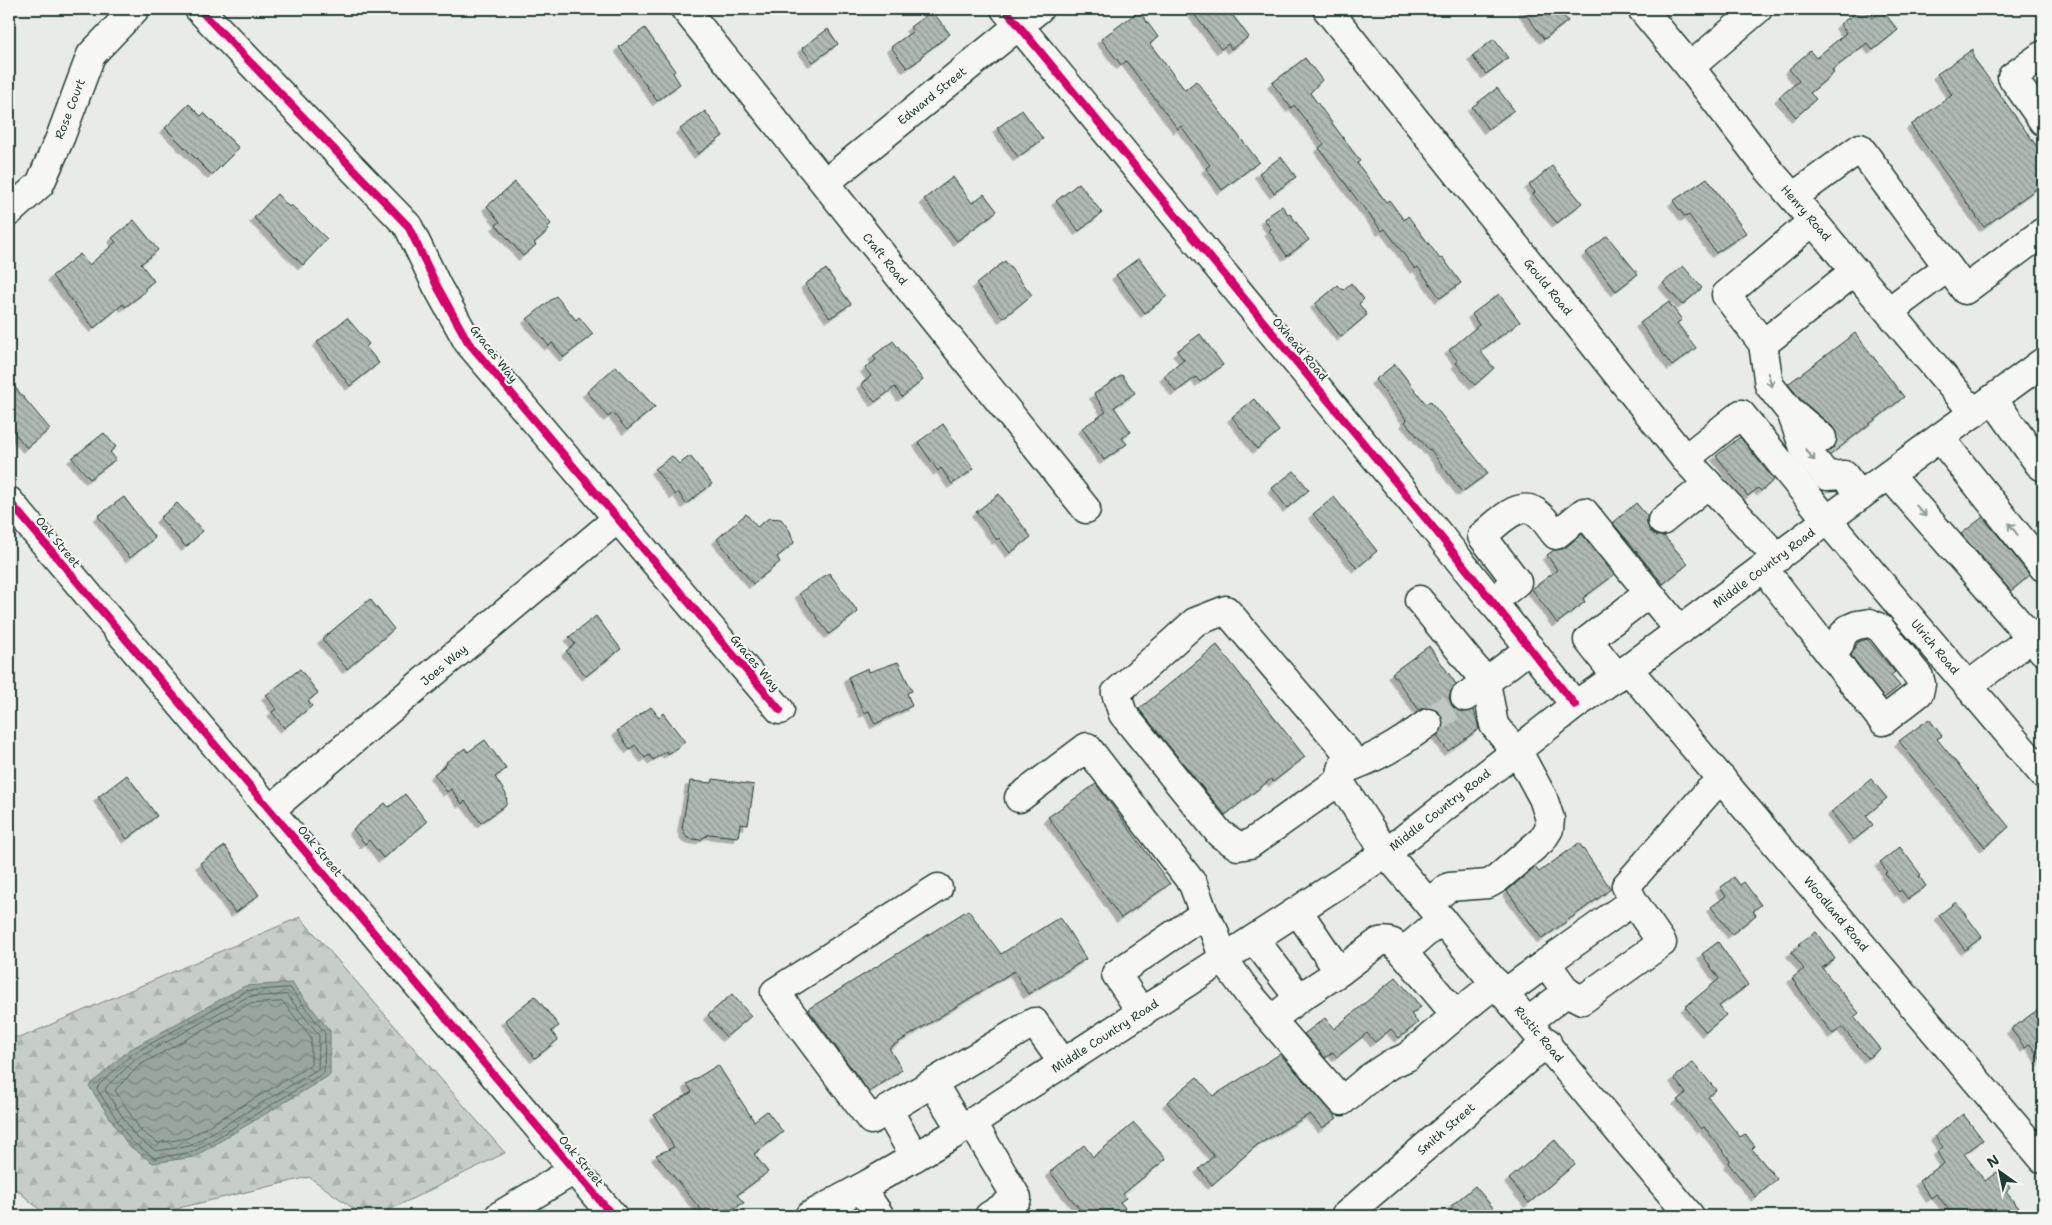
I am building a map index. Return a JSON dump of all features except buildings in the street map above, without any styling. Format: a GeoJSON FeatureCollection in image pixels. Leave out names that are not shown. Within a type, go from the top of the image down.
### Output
{"type":"FeatureCollection","features":[{"type":"Feature","properties":{"kind":"street","name":"Rose Court"},"geometry":{"type":"LineString","coordinates":[[9,212],[40,184],[60,138],[91,55],[135,9]]}},
{"type":"Feature","properties":{"kind":"street","name":"Graces Way"},"geometry":{"type":"LineString","coordinates":[[199,9],[408,226],[437,286],[468,342],[780,710]]}},
{"type":"Feature","properties":{"kind":"street","name":"Craft Road"},"geometry":{"type":"LineString","coordinates":[[685,9],[1086,509]]}},
{"type":"Feature","properties":{"kind":"street","name":"Gould Road"},"geometry":{"type":"LineString","coordinates":[[1327,9],[1684,459],[1708,484],[1776,570],[1829,653]]}},
{"type":"Feature","properties":{"kind":"street","name":"Henry Road"},"geometry":{"type":"LineString","coordinates":[[1642,9],[1690,67],[1768,169],[1889,311],[2043,467]]}},
{"type":"Feature","properties":{"kind":"street"},"geometry":{"type":"LineString","coordinates":[[1690,67],[1758,9]]}},
{"type":"Feature","properties":{"kind":"street","name":"Edward Street"},"geometry":{"type":"LineString","coordinates":[[825,183],[1021,14]]}},
{"type":"Feature","properties":{"kind":"street","name":"Oxhead Road"},"geometry":{"type":"LineString","coordinates":[[1021,14],[1575,705]]}},
{"type":"Feature","properties":{"kind":"street"},"geometry":{"type":"LineString","coordinates":[[2043,55],[2012,77],[2043,121]]}},
{"type":"Feature","properties":{"kind":"street"},"geometry":{"type":"LineString","coordinates":[[1792,197],[1860,148],[1965,290],[2043,232]]}},
{"type":"Feature","properties":{"kind":"street"},"geometry":{"type":"LineString","coordinates":[[1813,221],[1726,295],[1763,344],[1769,385],[1790,411],[1833,455],[1860,496]]}},
{"type":"Feature","properties":{"kind":"street"},"geometry":{"type":"LineString","coordinates":[[1889,311],[1948,267]]}},
{"type":"Feature","properties":{"kind":"street"},"geometry":{"type":"LineString","coordinates":[[1763,344],[1855,271]]}},
{"type":"Feature","properties":{"kind":"street","name":"Middle Country Road"},"geometry":{"type":"LineString","coordinates":[[809,1216],[862,1188],[966,1125],[1224,960],[1386,853],[1575,705],[1680,631],[1776,570],[1827,520],[2043,362]]}},
{"type":"Feature","properties":{"kind":"street"},"geometry":{"type":"LineString","coordinates":[[1790,411],[1804,448],[1827,476],[1833,455]]}},
{"type":"Feature","properties":{"kind":"street","name":"Ulrich Road"},"geometry":{"type":"LineString","coordinates":[[1684,459],[1741,414],[1827,520],[2043,774]]}},
{"type":"Feature","properties":{"kind":"street"},"geometry":{"type":"LineString","coordinates":[[1940,438],[2043,567]]}},
{"type":"Feature","properties":{"kind":"street"},"geometry":{"type":"LineString","coordinates":[[1889,474],[2037,645],[1968,686]]}},
{"type":"Feature","properties":{"kind":"street"},"geometry":{"type":"LineString","coordinates":[[1662,521],[1708,484]]}},
{"type":"Feature","properties":{"kind":"street","name":"Oak Street"},"geometry":{"type":"LineString","coordinates":[[9,501],[613,1216]]}},
{"type":"Feature","properties":{"kind":"street"},"geometry":{"type":"LineString","coordinates":[[1457,557],[1516,509],[1529,508],[1538,513],[1556,535],[1584,512],[1680,631]]}},
{"type":"Feature","properties":{"kind":"street","name":"Joes Way"},"geometry":{"type":"LineString","coordinates":[[270,810],[617,519]]}},
{"type":"Feature","properties":{"kind":"street"},"geometry":{"type":"LineString","coordinates":[[1482,536],[1517,582],[1492,602]]}},
{"type":"Feature","properties":{"kind":"street","name":"Woodland Road"},"geometry":{"type":"LineString","coordinates":[[1649,593],[1588,640],[1622,673],[1722,779],[2043,1159]]}},
{"type":"Feature","properties":{"kind":"street"},"geometry":{"type":"LineString","coordinates":[[1403,952],[1436,911],[1450,887],[1488,884],[1497,879],[1542,840],[1549,829],[1550,819],[1541,793],[1516,751],[1494,725],[1420,600]]}},
{"type":"Feature","properties":{"kind":"street"},"geometry":{"type":"LineString","coordinates":[[1340,775],[1347,752],[1226,610],[1195,622],[1116,694],[1123,714],[1220,834],[1238,846],[1250,844],[1340,775],[1398,745],[1428,724]]}},
{"type":"Feature","properties":{"kind":"street"},"geometry":{"type":"LineString","coordinates":[[1475,690],[1530,648]]}},
{"type":"Feature","properties":{"kind":"street"},"geometry":{"type":"LineString","coordinates":[[1019,798],[1087,748],[1192,884],[1204,914],[1214,931],[1224,960],[1248,993],[1342,1101],[1368,1079],[1389,1065],[1407,1057],[1456,1015],[1546,963],[1634,901]]}},
{"type":"Feature","properties":{"kind":"street","name":"Rustic Road"},"geometry":{"type":"LineString","coordinates":[[1340,775],[1386,853],[1547,1042],[1690,1216]]}},
{"type":"Feature","properties":{"kind":"street"},"geometry":{"type":"LineString","coordinates":[[1546,963],[1567,992],[1582,1000],[1662,943],[1626,886],[1708,792],[1722,779]]}},
{"type":"Feature","properties":{"kind":"street"},"geometry":{"type":"LineString","coordinates":[[938,888],[775,992],[871,1120],[1034,1022],[1063,1063]]}},
{"type":"Feature","properties":{"kind":"street"},"geometry":{"type":"LineString","coordinates":[[1298,911],[1339,972]]}},
{"type":"Feature","properties":{"kind":"street"},"geometry":{"type":"LineString","coordinates":[[1142,1013],[1116,974],[1204,914]]}},
{"type":"Feature","properties":{"kind":"street"},"geometry":{"type":"LineString","coordinates":[[1254,940],[1299,998]]}},
{"type":"Feature","properties":{"kind":"street"},"geometry":{"type":"LineString","coordinates":[[1272,1020],[1299,998],[1339,972],[1379,942],[1386,940],[1394,943],[1403,952],[1456,1015]]}},
{"type":"Feature","properties":{"kind":"street"},"geometry":{"type":"LineString","coordinates":[[1528,1021],[1567,992]]}},
{"type":"Feature","properties":{"kind":"street","name":"Smith Street"},"geometry":{"type":"LineString","coordinates":[[1344,1216],[1547,1042]]}},
{"type":"Feature","properties":{"kind":"street"},"geometry":{"type":"LineString","coordinates":[[933,1084],[966,1125],[1017,1198],[990,1216]]}},
{"type":"Feature","properties":{"kind":"street"},"geometry":{"type":"LineString","coordinates":[[888,1110],[915,1156]]}},
{"type":"Feature","properties":{"kind":"street"},"geometry":{"type":"LineString","coordinates":[[499,1216],[574,1170]]}},
{"type":"Feature","properties":{"kind":"street"},"geometry":{"type":"LineString","coordinates":[[862,1188],[880,1216]]}},
{"type":"Feature","properties":{"kind":"green space"},"geometry":{"type":"Polygon","coordinates":[[[300,917],[505,1153],[377,1216],[364,1216],[309,1177],[183,1207],[156,1216],[47,1216],[9,1183],[9,1037],[22,1037],[300,917]]]}},
{"type":"Feature","properties":{"kind":"water"},"geometry":{"type":"Polygon","coordinates":[[[292,983],[330,1031],[330,1075],[194,1157],[153,1163],[128,1145],[89,1086],[129,1050],[245,986],[292,983]]]}},
{"type":"Feature","properties":{"kind":"tunnel"},"geometry":{"type":"LineString","coordinates":[[1822,438],[1833,452]]}},
{"type":"Feature","properties":{"kind":"tunnel"},"geometry":{"type":"LineString","coordinates":[[1428,723],[1465,697]]}},
{"type":"Feature","properties":{"kind":"cycle path"},"geometry":{"type":"LineString","coordinates":[[199,9],[408,226],[437,286],[468,342],[780,710]]}},
{"type":"Feature","properties":{"kind":"cycle path"},"geometry":{"type":"LineString","coordinates":[[1005,9],[1436,531],[1575,705]]}},
{"type":"Feature","properties":{"kind":"cycle path"},"geometry":{"type":"LineString","coordinates":[[9,501],[613,1216]]}}]}
